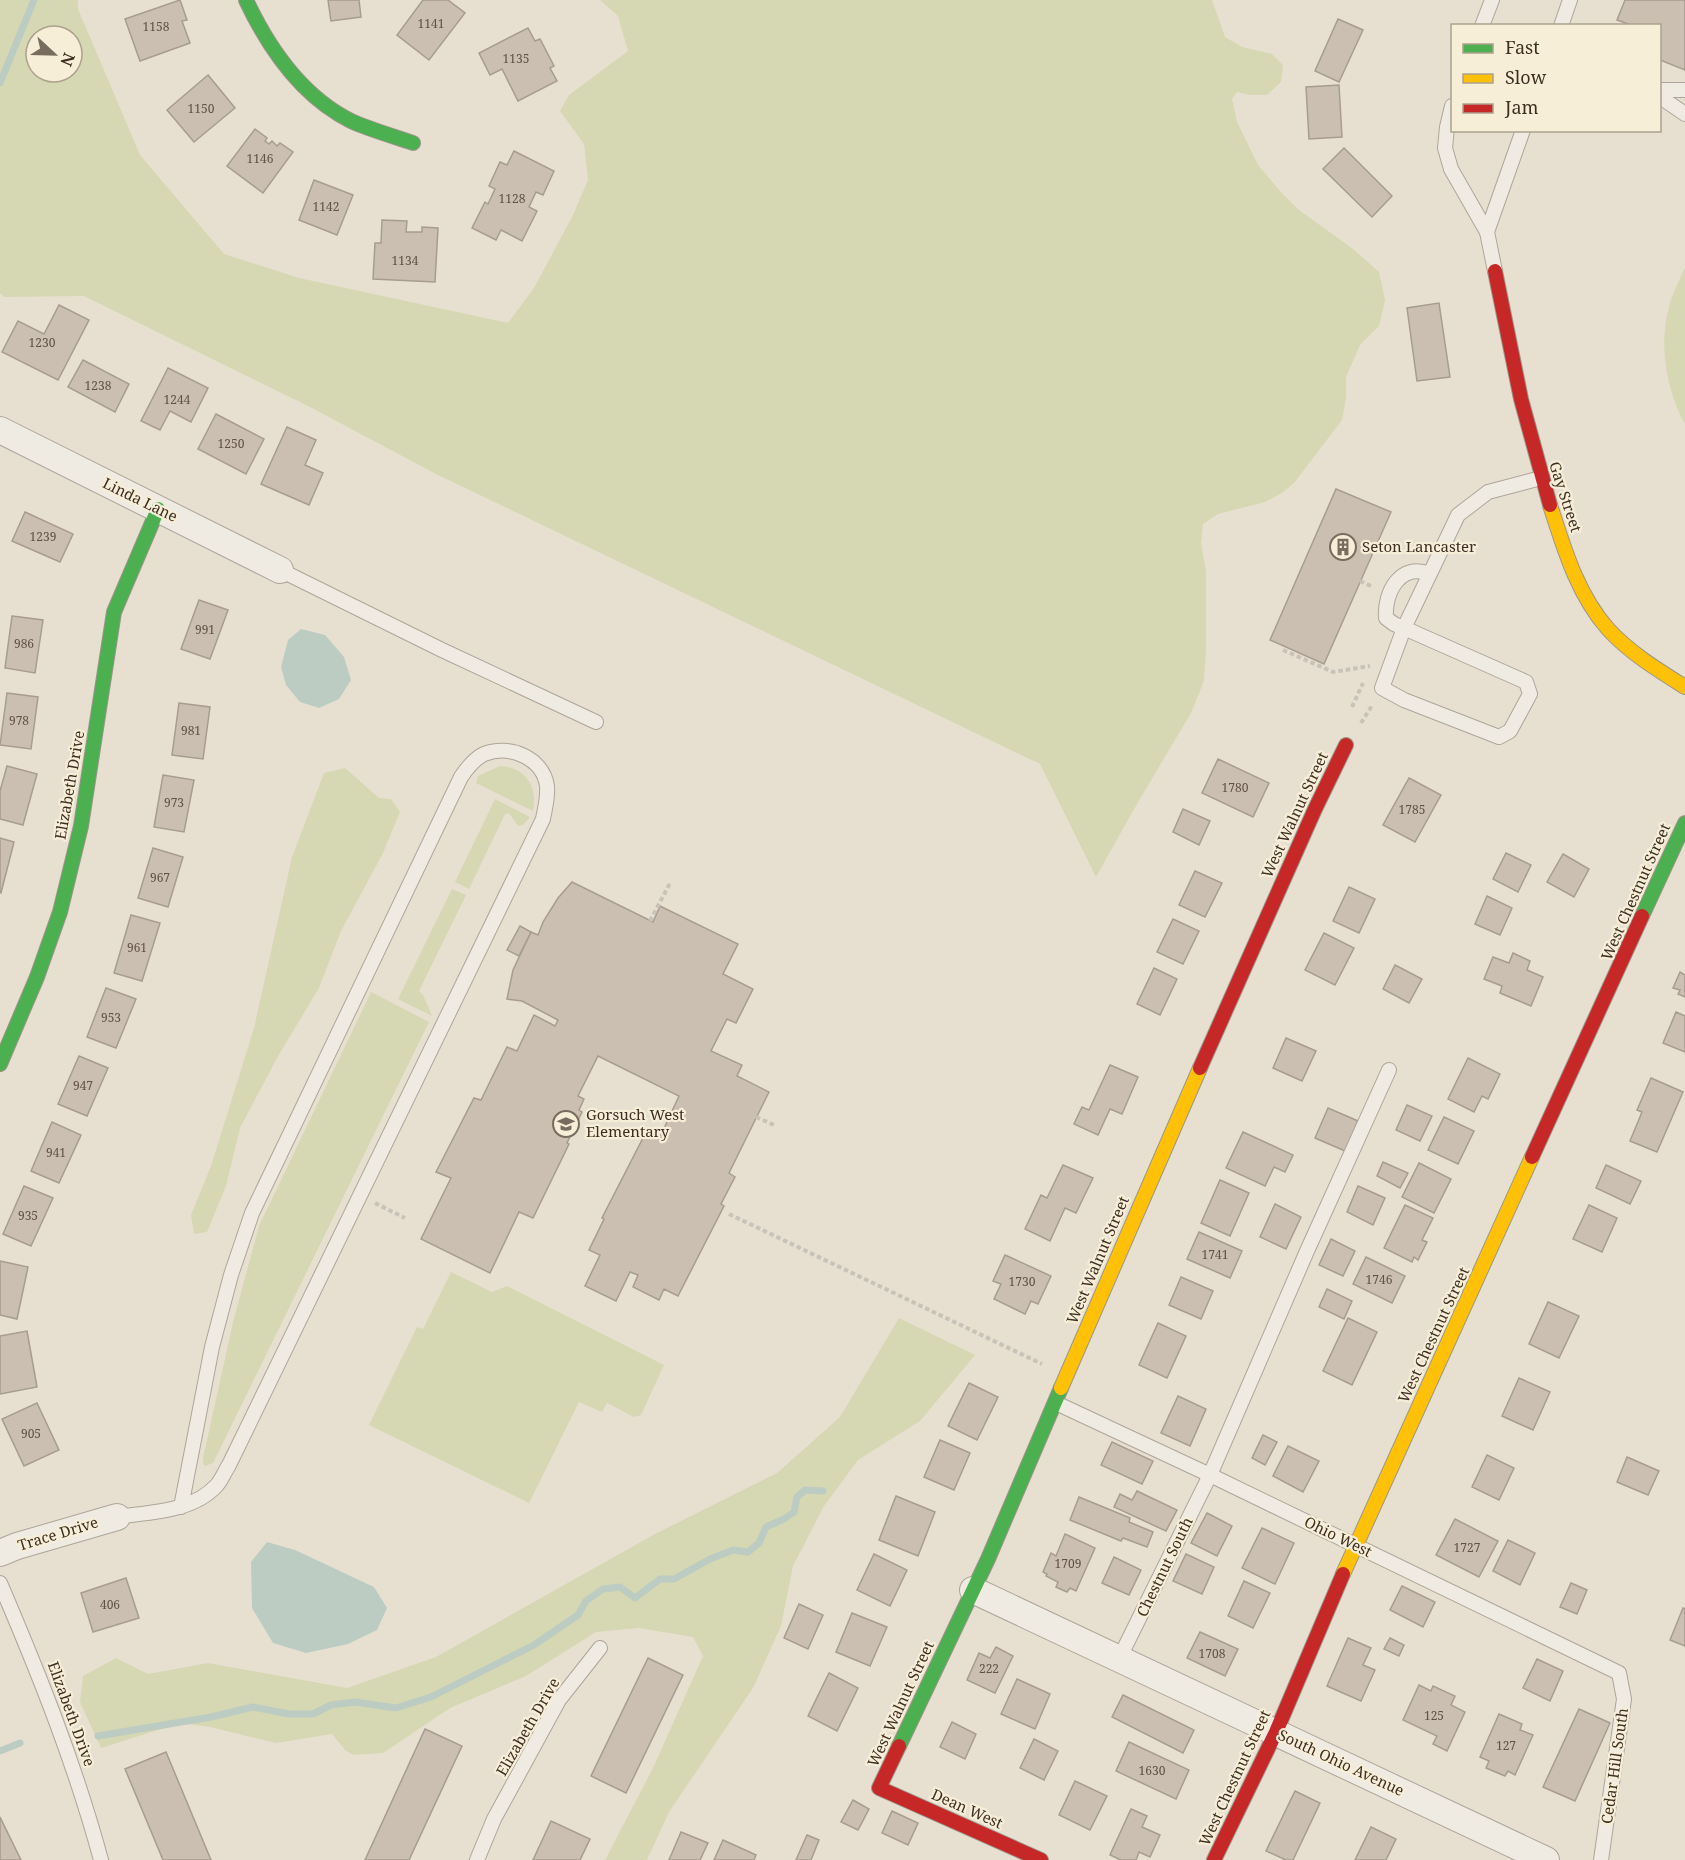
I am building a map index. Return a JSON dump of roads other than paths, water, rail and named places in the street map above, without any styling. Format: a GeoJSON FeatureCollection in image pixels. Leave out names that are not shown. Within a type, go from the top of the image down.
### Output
{"type":"FeatureCollection","features":[{"type":"Feature","properties":{"kind":"street"},"geometry":{"type":"LineString","coordinates":[[246,0],[260,31],[272,50],[298,82],[342,116],[413,144]]}},
{"type":"Feature","properties":{"kind":"street","name":"Gay Street"},"geometry":{"type":"LineString","coordinates":[[1495,271],[1541,478],[1564,547],[1581,587],[1600,619],[1623,643],[1649,666],[1685,687]]}},
{"type":"Feature","properties":{"kind":"street","name":"Linda Lane"},"geometry":{"type":"LineString","coordinates":[[0,430],[280,570]]}},
{"type":"Feature","properties":{"kind":"street","name":"Elizabeth Drive"},"geometry":{"type":"LineString","coordinates":[[0,1064],[37,977],[60,912],[81,826],[114,612],[158,509]]}},
{"type":"Feature","properties":{"kind":"street","name":"West Walnut Street"},"geometry":{"type":"LineString","coordinates":[[879,1788],[973,1590],[1157,1166],[1346,744]]}},
{"type":"Feature","properties":{"kind":"street","name":"West Chestnut Street"},"geometry":{"type":"LineString","coordinates":[[1214,1860],[1276,1732],[1355,1545],[1685,823]]}},
{"type":"Feature","properties":{"kind":"street","name":"Trace Drive"},"geometry":{"type":"LineString","coordinates":[[0,1554],[27,1542],[117,1517]]}},
{"type":"Feature","properties":{"kind":"street","name":"South Ohio Avenue"},"geometry":{"type":"LineString","coordinates":[[973,1590],[1546,1860]]}},
{"type":"Feature","properties":{"kind":"street","name":"Dean West"},"geometry":{"type":"LineString","coordinates":[[879,1788],[1041,1860]]}},
{"type":"Feature","properties":{"kind":"lane"},"geometry":{"type":"LineString","coordinates":[[1483,24],[1492,0]]}},
{"type":"Feature","properties":{"kind":"lane"},"geometry":{"type":"LineString","coordinates":[[1562,24],[1570,0]]}},
{"type":"Feature","properties":{"kind":"lane"},"geometry":{"type":"LineString","coordinates":[[1661,90],[1685,90]]}},
{"type":"Feature","properties":{"kind":"lane"},"geometry":{"type":"LineString","coordinates":[[1661,98],[1685,114]]}},
{"type":"Feature","properties":{"kind":"lane"},"geometry":{"type":"LineString","coordinates":[[1451,110],[1445,148],[1451,169],[1487,232],[1495,271]]}},
{"type":"Feature","properties":{"kind":"lane"},"geometry":{"type":"LineString","coordinates":[[1487,232],[1522,132]]}},
{"type":"Feature","properties":{"kind":"lane"},"geometry":{"type":"LineString","coordinates":[[1429,574],[1419,569],[1408,571],[1397,579],[1385,607],[1386,618],[1394,624],[1404,628],[1526,682],[1530,694],[1510,730],[1499,737],[1404,700],[1382,688],[1404,628],[1458,515],[1488,492],[1541,478]]}},
{"type":"Feature","properties":{"kind":"lane"},"geometry":{"type":"LineString","coordinates":[[280,570],[442,650],[596,722]]}},
{"type":"Feature","properties":{"kind":"lane"},"geometry":{"type":"LineString","coordinates":[[117,1517],[181,1507],[201,1498],[217,1484],[229,1465],[543,819],[548,800],[547,784],[541,770],[521,753],[485,754],[475,760],[461,777],[252,1213],[231,1275],[212,1347],[181,1507]]}},
{"type":"Feature","properties":{"kind":"lane","name":"Chestnut South"},"geometry":{"type":"LineString","coordinates":[[1119,1659],[1210,1475],[1307,1251],[1389,1070]]}},
{"type":"Feature","properties":{"kind":"lane","name":"Ohio West"},"geometry":{"type":"LineString","coordinates":[[1056,1403],[1619,1673]]}},
{"type":"Feature","properties":{"kind":"lane","name":"Elizabeth Drive"},"geometry":{"type":"LineString","coordinates":[[0,1583],[54,1711],[81,1787],[101,1860]]}},
{"type":"Feature","properties":{"kind":"lane","name":"Elizabeth Drive"},"geometry":{"type":"LineString","coordinates":[[477,1860],[494,1819],[559,1700],[600,1648]]}},
{"type":"Feature","properties":{"kind":"lane","name":"Cedar Hill South"},"geometry":{"type":"LineString","coordinates":[[1601,1860],[1624,1699],[1619,1673]]}},
{"type":"Feature","properties":{"kind":"waterway"},"geometry":{"type":"LineString","coordinates":[[0,83],[34,0]]}},
{"type":"Feature","properties":{"kind":"waterway"},"geometry":{"type":"LineString","coordinates":[[98,1736],[211,1717],[253,1707],[289,1714],[313,1714],[331,1705],[355,1702],[396,1708],[431,1697],[534,1645],[578,1615],[586,1601],[603,1589],[620,1587],[635,1598],[660,1579],[674,1579],[710,1559],[733,1550],[748,1552],[759,1543],[766,1527],[794,1512],[797,1497],[805,1490],[823,1491]]}},
{"type":"Feature","properties":{"kind":"waterway"},"geometry":{"type":"LineString","coordinates":[[0,1751],[20,1743]]}},
{"type":"Feature","properties":{"kind":"place","name":"Seton Lancaster"},"geometry":{"type":"Point","coordinates":[1343,547]}},
{"type":"Feature","properties":{"kind":"place","name":"Gorsuch West Elementary"},"geometry":{"type":"Point","coordinates":[566,1124]}}]}
